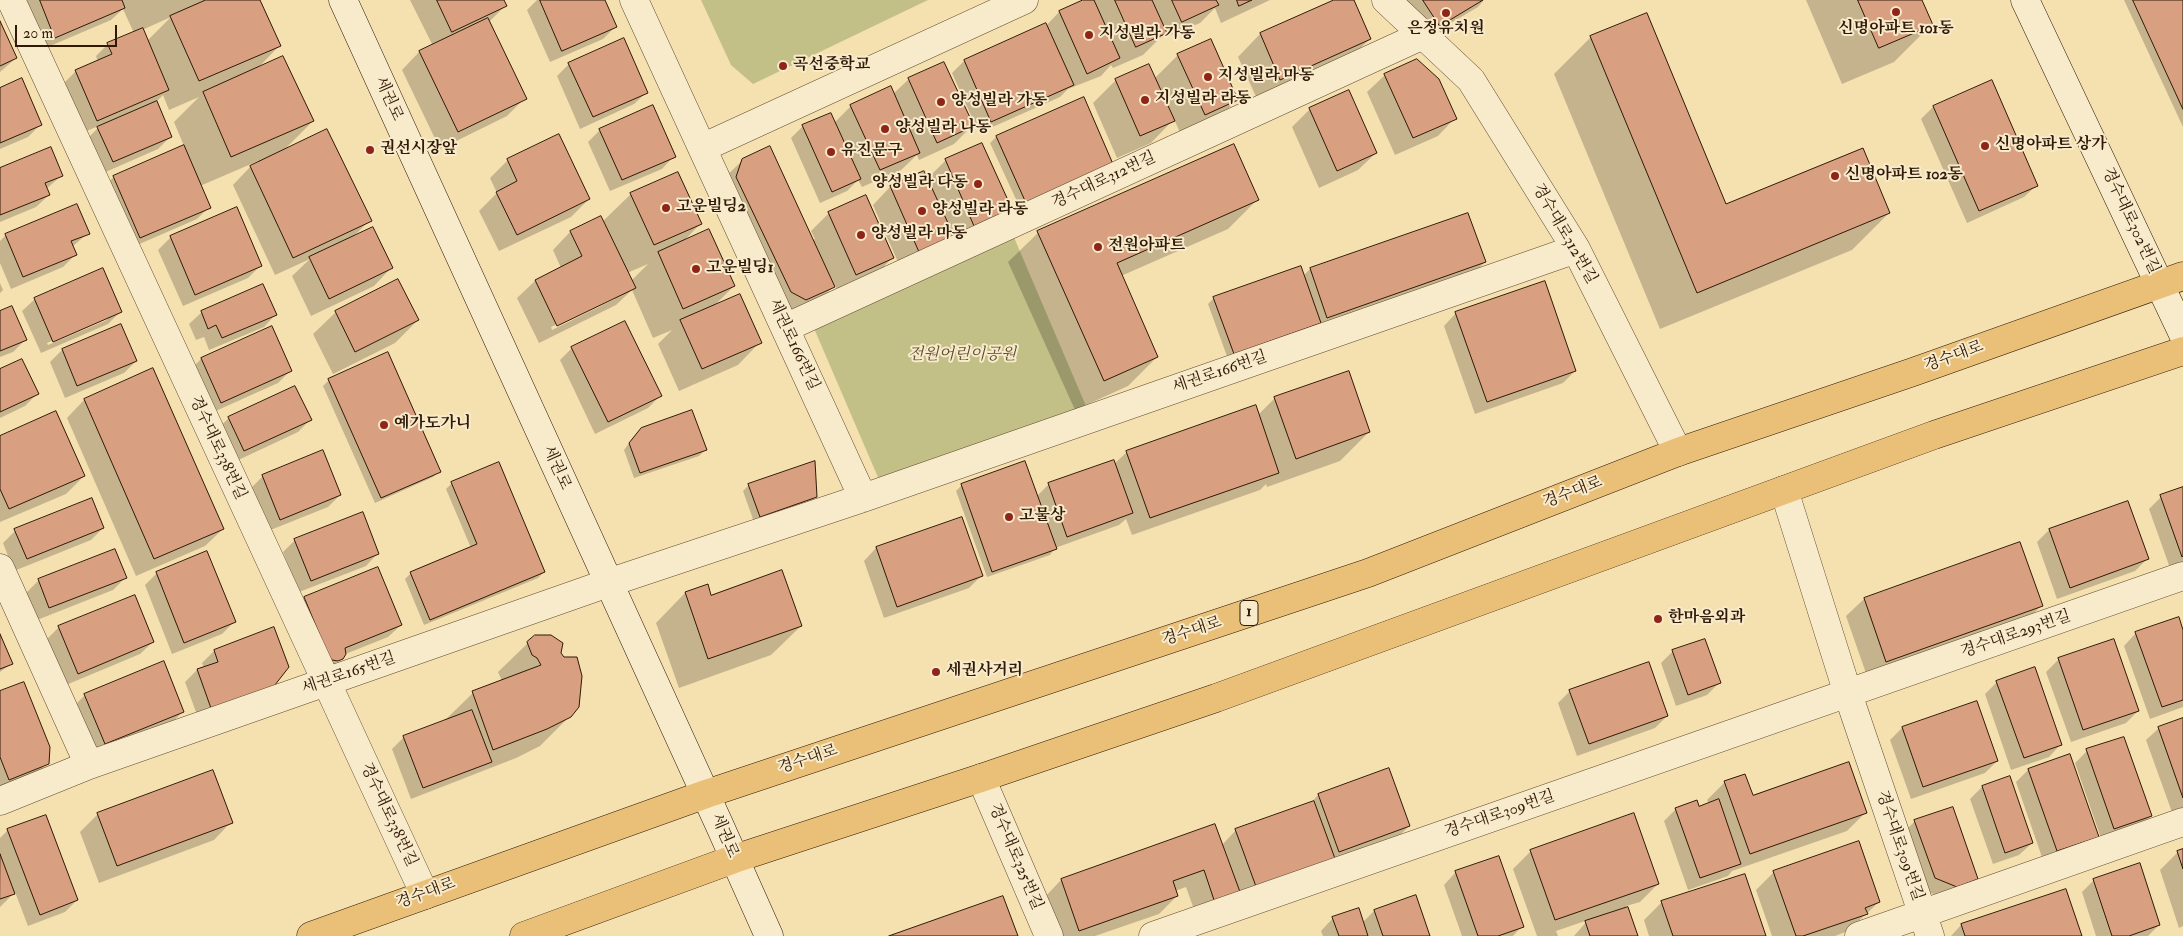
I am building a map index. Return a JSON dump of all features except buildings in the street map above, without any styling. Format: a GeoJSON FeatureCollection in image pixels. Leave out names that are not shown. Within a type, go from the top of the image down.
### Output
{"type":"FeatureCollection","features":[{"type":"Feature","properties":{"kind":"main road","name":"경수대로"},"geometry":{"type":"LineString","coordinates":[[311,936],[706,794],[1368,573],[1678,452],[1913,372],[2171,280]]}},
{"type":"Feature","properties":{"kind":"main road"},"geometry":{"type":"LineString","coordinates":[[524,936],[734,859],[1216,698],[1934,435],[2183,352]]}},
{"type":"Feature","properties":{"kind":"street","name":"경수대로338번길"},"geometry":{"type":"LineString","coordinates":[[11,0],[425,895]]}},
{"type":"Feature","properties":{"kind":"street","name":"세권로"},"geometry":{"type":"LineString","coordinates":[[343,0],[769,936]]}},
{"type":"Feature","properties":{"kind":"street","name":"세권로166번길"},"geometry":{"type":"LineString","coordinates":[[634,0],[864,498]]}},
{"type":"Feature","properties":{"kind":"street"},"geometry":{"type":"LineString","coordinates":[[702,148],[1024,0]]}},
{"type":"Feature","properties":{"kind":"street","name":"경수대로312번길"},"geometry":{"type":"LineString","coordinates":[[1386,0],[1471,80],[1576,249],[1678,452]]}},
{"type":"Feature","properties":{"kind":"street","name":"경수대로302번길"},"geometry":{"type":"LineString","coordinates":[[2025,0],[2171,280],[2183,334]]}},
{"type":"Feature","properties":{"kind":"street","name":"경수대로312번길"},"geometry":{"type":"LineString","coordinates":[[785,328],[1423,35]]}},
{"type":"Feature","properties":{"kind":"street","name":"세권로166번길"},"geometry":{"type":"LineString","coordinates":[[608,583],[864,498],[1576,249]]}},
{"type":"Feature","properties":{"kind":"street","name":"경수대로309번길"},"geometry":{"type":"LineString","coordinates":[[1784,490],[1848,694],[1926,925],[1859,936]]}},
{"type":"Feature","properties":{"kind":"street"},"geometry":{"type":"LineString","coordinates":[[0,568],[89,765]]}},
{"type":"Feature","properties":{"kind":"street","name":"경수대로293번길"},"geometry":{"type":"LineString","coordinates":[[1848,694],[2183,576]]}},
{"type":"Feature","properties":{"kind":"street","name":"세권로165번길"},"geometry":{"type":"LineString","coordinates":[[0,801],[89,765],[608,583]]}},
{"type":"Feature","properties":{"kind":"street","name":"경수대로309번길"},"geometry":{"type":"LineString","coordinates":[[1153,936],[1848,694]]}},
{"type":"Feature","properties":{"kind":"street","name":"경수대로325번길"},"geometry":{"type":"LineString","coordinates":[[980,778],[1049,936]]}},
{"type":"Feature","properties":{"kind":"street"},"geometry":{"type":"LineString","coordinates":[[1926,925],[2183,822]]}},
{"type":"Feature","properties":{"kind":"green space"},"geometry":{"type":"Polygon","coordinates":[[[701,0],[928,0],[753,84],[731,65],[701,0]]]}},
{"type":"Feature","properties":{"kind":"green space","name":"전원어린이공원"},"geometry":{"type":"Polygon","coordinates":[[[1013,235],[1086,406],[880,482],[810,319],[1013,235]]]}},
{"type":"Feature","properties":{"kind":"place","name":"신명아파트 101동"},"geometry":{"type":"Point","coordinates":[1896,12]}},
{"type":"Feature","properties":{"kind":"place","name":"은정유치원"},"geometry":{"type":"Point","coordinates":[1446,13]}},
{"type":"Feature","properties":{"kind":"place","name":"지성빌라 가동"},"geometry":{"type":"Point","coordinates":[1089,35]}},
{"type":"Feature","properties":{"kind":"place","name":"곡선중학교"},"geometry":{"type":"Point","coordinates":[783,66]}},
{"type":"Feature","properties":{"kind":"place","name":"지성빌라 마동"},"geometry":{"type":"Point","coordinates":[1208,77]}},
{"type":"Feature","properties":{"kind":"place","name":"지성빌라 라동"},"geometry":{"type":"Point","coordinates":[1145,100]}},
{"type":"Feature","properties":{"kind":"place","name":"양성빌라 가동"},"geometry":{"type":"Point","coordinates":[941,102]}},
{"type":"Feature","properties":{"kind":"place","name":"양성빌라 나동"},"geometry":{"type":"Point","coordinates":[885,129]}},
{"type":"Feature","properties":{"kind":"place","name":"신명아파트 상가"},"geometry":{"type":"Point","coordinates":[1985,146]}},
{"type":"Feature","properties":{"kind":"place","name":"권선시장앞"},"geometry":{"type":"Point","coordinates":[370,150]}},
{"type":"Feature","properties":{"kind":"place","name":"유진문구"},"geometry":{"type":"Point","coordinates":[831,152]}},
{"type":"Feature","properties":{"kind":"place","name":"신명아파트 102동"},"geometry":{"type":"Point","coordinates":[1835,176]}},
{"type":"Feature","properties":{"kind":"place","name":"양성빌라 다동"},"geometry":{"type":"Point","coordinates":[978,184]}},
{"type":"Feature","properties":{"kind":"place","name":"고운빌딩2"},"geometry":{"type":"Point","coordinates":[666,208]}},
{"type":"Feature","properties":{"kind":"place","name":"양성빌라 라동"},"geometry":{"type":"Point","coordinates":[922,211]}},
{"type":"Feature","properties":{"kind":"place","name":"양성빌라 마동"},"geometry":{"type":"Point","coordinates":[861,235]}},
{"type":"Feature","properties":{"kind":"place","name":"전원아파트"},"geometry":{"type":"Point","coordinates":[1098,247]}},
{"type":"Feature","properties":{"kind":"place","name":"고운빌딩1"},"geometry":{"type":"Point","coordinates":[696,269]}},
{"type":"Feature","properties":{"kind":"place","name":"예가도가니"},"geometry":{"type":"Point","coordinates":[384,425]}},
{"type":"Feature","properties":{"kind":"place","name":"고물상"},"geometry":{"type":"Point","coordinates":[1009,517]}},
{"type":"Feature","properties":{"kind":"place","name":"한마음외과"},"geometry":{"type":"Point","coordinates":[1658,619]}},
{"type":"Feature","properties":{"kind":"place","name":"세권사거리"},"geometry":{"type":"Point","coordinates":[936,672]}}]}
